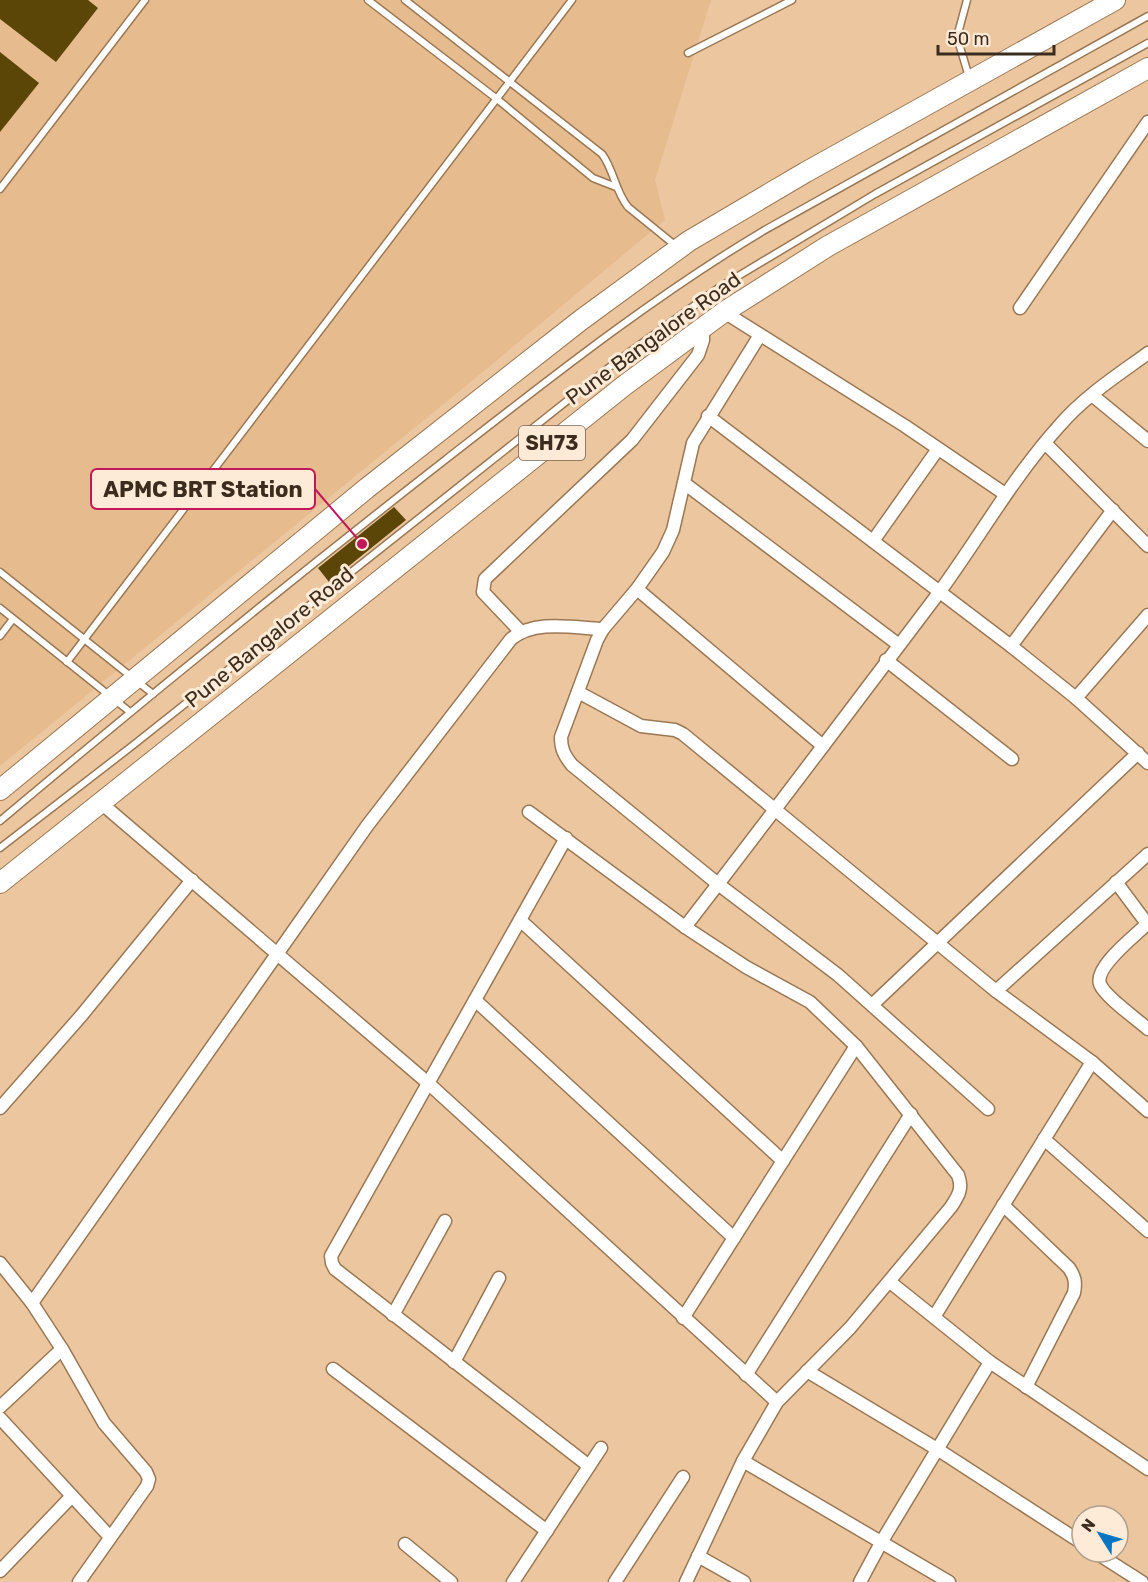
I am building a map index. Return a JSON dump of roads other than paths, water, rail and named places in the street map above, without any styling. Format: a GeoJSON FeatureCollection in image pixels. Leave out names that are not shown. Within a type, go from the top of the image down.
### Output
{"type":"FeatureCollection","features":[{"type":"Feature","properties":{"kind":"main road"},"geometry":{"type":"LineString","coordinates":[[0,790],[367,488],[581,320],[679,249],[806,172],[1115,0]]}},
{"type":"Feature","properties":{"kind":"main road","name":"Pune Bangalore Road"},"geometry":{"type":"LineString","coordinates":[[0,883],[625,385],[724,312],[828,246],[1148,68]]}},
{"type":"Feature","properties":{"kind":"street"},"geometry":{"type":"LineString","coordinates":[[1020,308],[1148,122]]}},
{"type":"Feature","properties":{"kind":"street"},"geometry":{"type":"LineString","coordinates":[[724,312],[1005,494]]}},
{"type":"Feature","properties":{"kind":"street"},"geometry":{"type":"LineString","coordinates":[[520,631],[483,592],[485,579],[632,440],[698,356],[703,340],[703,328]]}},
{"type":"Feature","properties":{"kind":"street"},"geometry":{"type":"LineString","coordinates":[[760,335],[693,443],[673,530],[663,552],[637,589],[603,629],[561,737],[561,748],[572,765],[718,884],[838,975],[988,1109]]}},
{"type":"Feature","properties":{"kind":"street"},"geometry":{"type":"LineString","coordinates":[[685,927],[776,810],[939,591],[1005,494],[1060,424],[1092,394],[1148,353]]}},
{"type":"Feature","properties":{"kind":"street"},"geometry":{"type":"LineString","coordinates":[[1092,394],[1148,441]]}},
{"type":"Feature","properties":{"kind":"street"},"geometry":{"type":"LineString","coordinates":[[708,416],[1011,646],[1076,698],[1148,763]]}},
{"type":"Feature","properties":{"kind":"street"},"geometry":{"type":"LineString","coordinates":[[1046,443],[1148,546]]}},
{"type":"Feature","properties":{"kind":"street"},"geometry":{"type":"LineString","coordinates":[[873,541],[938,449]]}},
{"type":"Feature","properties":{"kind":"street"},"geometry":{"type":"LineString","coordinates":[[684,483],[899,645]]}},
{"type":"Feature","properties":{"kind":"street"},"geometry":{"type":"LineString","coordinates":[[1011,646],[1113,510]]}},
{"type":"Feature","properties":{"kind":"street"},"geometry":{"type":"LineString","coordinates":[[637,589],[823,746]]}},
{"type":"Feature","properties":{"kind":"street"},"geometry":{"type":"LineString","coordinates":[[1076,698],[1148,615]]}},
{"type":"Feature","properties":{"kind":"street"},"geometry":{"type":"LineString","coordinates":[[32,1303],[367,826],[504,648],[520,631],[545,627],[603,629]]}},
{"type":"Feature","properties":{"kind":"street"},"geometry":{"type":"LineString","coordinates":[[886,660],[1012,759]]}},
{"type":"Feature","properties":{"kind":"street"},"geometry":{"type":"LineString","coordinates":[[578,692],[641,726],[675,730],[683,734],[996,991],[1092,1062],[1148,1111]]}},
{"type":"Feature","properties":{"kind":"street"},"geometry":{"type":"LineString","coordinates":[[872,1005],[1138,753]]}},
{"type":"Feature","properties":{"kind":"street"},"geometry":{"type":"LineString","coordinates":[[101,803],[428,1083],[777,1402]]}},
{"type":"Feature","properties":{"kind":"street"},"geometry":{"type":"LineString","coordinates":[[529,812],[685,927],[746,967],[810,1002],[856,1046],[958,1175],[961,1188],[951,1207],[890,1282],[850,1328],[777,1402],[743,1461],[686,1582]]}},
{"type":"Feature","properties":{"kind":"street"},"geometry":{"type":"LineString","coordinates":[[566,838],[331,1256],[335,1269],[589,1466]]}},
{"type":"Feature","properties":{"kind":"street"},"geometry":{"type":"LineString","coordinates":[[996,991],[1148,854]]}},
{"type":"Feature","properties":{"kind":"street"},"geometry":{"type":"LineString","coordinates":[[0,1108],[81,1016],[192,880]]}},
{"type":"Feature","properties":{"kind":"street"},"geometry":{"type":"LineString","coordinates":[[1116,882],[1148,925],[1108,961],[1099,976],[1100,984],[1105,992],[1148,1029]]}},
{"type":"Feature","properties":{"kind":"street"},"geometry":{"type":"LineString","coordinates":[[520,920],[783,1161]]}},
{"type":"Feature","properties":{"kind":"street"},"geometry":{"type":"LineString","coordinates":[[475,1000],[734,1238]]}},
{"type":"Feature","properties":{"kind":"street"},"geometry":{"type":"LineString","coordinates":[[684,1318],[856,1046]]}},
{"type":"Feature","properties":{"kind":"street"},"geometry":{"type":"LineString","coordinates":[[934,1317],[1092,1062]]}},
{"type":"Feature","properties":{"kind":"street"},"geometry":{"type":"LineString","coordinates":[[746,1375],[911,1114]]}},
{"type":"Feature","properties":{"kind":"street"},"geometry":{"type":"LineString","coordinates":[[1044,1139],[1148,1232]]}},
{"type":"Feature","properties":{"kind":"street"},"geometry":{"type":"LineString","coordinates":[[1004,1205],[1068,1268],[1075,1276],[1076,1284],[1074,1293],[1026,1387]]}},
{"type":"Feature","properties":{"kind":"street"},"geometry":{"type":"LineString","coordinates":[[393,1316],[445,1221]]}},
{"type":"Feature","properties":{"kind":"street"},"geometry":{"type":"LineString","coordinates":[[0,1263],[32,1303],[62,1349],[104,1423],[146,1472],[149,1479],[147,1486],[79,1582]]}},
{"type":"Feature","properties":{"kind":"street"},"geometry":{"type":"LineString","coordinates":[[454,1362],[499,1278]]}},
{"type":"Feature","properties":{"kind":"street"},"geometry":{"type":"LineString","coordinates":[[890,1282],[990,1362],[1148,1470]]}},
{"type":"Feature","properties":{"kind":"street"},"geometry":{"type":"LineString","coordinates":[[0,1407],[62,1349]]}},
{"type":"Feature","properties":{"kind":"street"},"geometry":{"type":"LineString","coordinates":[[860,1582],[882,1541],[990,1362]]}},
{"type":"Feature","properties":{"kind":"street"},"geometry":{"type":"LineString","coordinates":[[333,1369],[547,1531]]}},
{"type":"Feature","properties":{"kind":"street"},"geometry":{"type":"LineString","coordinates":[[807,1371],[937,1449],[1070,1535]]}},
{"type":"Feature","properties":{"kind":"street"},"geometry":{"type":"LineString","coordinates":[[0,1418],[110,1537]]}},
{"type":"Feature","properties":{"kind":"street"},"geometry":{"type":"LineString","coordinates":[[513,1582],[601,1448]]}},
{"type":"Feature","properties":{"kind":"street"},"geometry":{"type":"LineString","coordinates":[[743,1461],[949,1582]]}},
{"type":"Feature","properties":{"kind":"street"},"geometry":{"type":"LineString","coordinates":[[615,1582],[683,1477]]}},
{"type":"Feature","properties":{"kind":"street"},"geometry":{"type":"LineString","coordinates":[[3,1562],[72,1496]]}},
{"type":"Feature","properties":{"kind":"street"},"geometry":{"type":"LineString","coordinates":[[405,1544],[451,1582]]}},
{"type":"Feature","properties":{"kind":"street"},"geometry":{"type":"LineString","coordinates":[[698,1556],[744,1582]]}},
{"type":"Feature","properties":{"kind":"street"},"geometry":{"type":"LineString","coordinates":[[1114,1564],[1142,1582]]}},
{"type":"Feature","properties":{"kind":"lane"},"geometry":{"type":"LineString","coordinates":[[0,189],[145,0]]}},
{"type":"Feature","properties":{"kind":"lane"},"geometry":{"type":"LineString","coordinates":[[368,0],[497,99],[593,178],[616,187]]}},
{"type":"Feature","properties":{"kind":"lane"},"geometry":{"type":"LineString","coordinates":[[405,0],[602,154],[608,162],[621,200],[679,249]]}},
{"type":"Feature","properties":{"kind":"lane"},"geometry":{"type":"LineString","coordinates":[[67,662],[572,0]]}},
{"type":"Feature","properties":{"kind":"lane"},"geometry":{"type":"LineString","coordinates":[[688,53],[792,0]]}},
{"type":"Feature","properties":{"kind":"lane"},"geometry":{"type":"LineString","coordinates":[[967,0],[957,38],[970,80]]}},
{"type":"Feature","properties":{"kind":"lane"},"geometry":{"type":"LineString","coordinates":[[0,821],[130,712],[496,420],[704,266],[1148,16]]}},
{"type":"Feature","properties":{"kind":"lane"},"geometry":{"type":"LineString","coordinates":[[0,848],[616,362],[720,287],[865,200],[1148,43]]}},
{"type":"Feature","properties":{"kind":"lane"},"geometry":{"type":"LineString","coordinates":[[0,572],[153,694]]}},
{"type":"Feature","properties":{"kind":"lane"},"geometry":{"type":"LineString","coordinates":[[0,608],[130,712]]}},
{"type":"Feature","properties":{"kind":"lane"},"geometry":{"type":"LineString","coordinates":[[0,636],[13,619]]}},
{"type":"Feature","properties":{"kind":"place","name":"APMC BRT Station"},"geometry":{"type":"Point","coordinates":[362,544]}}]}
